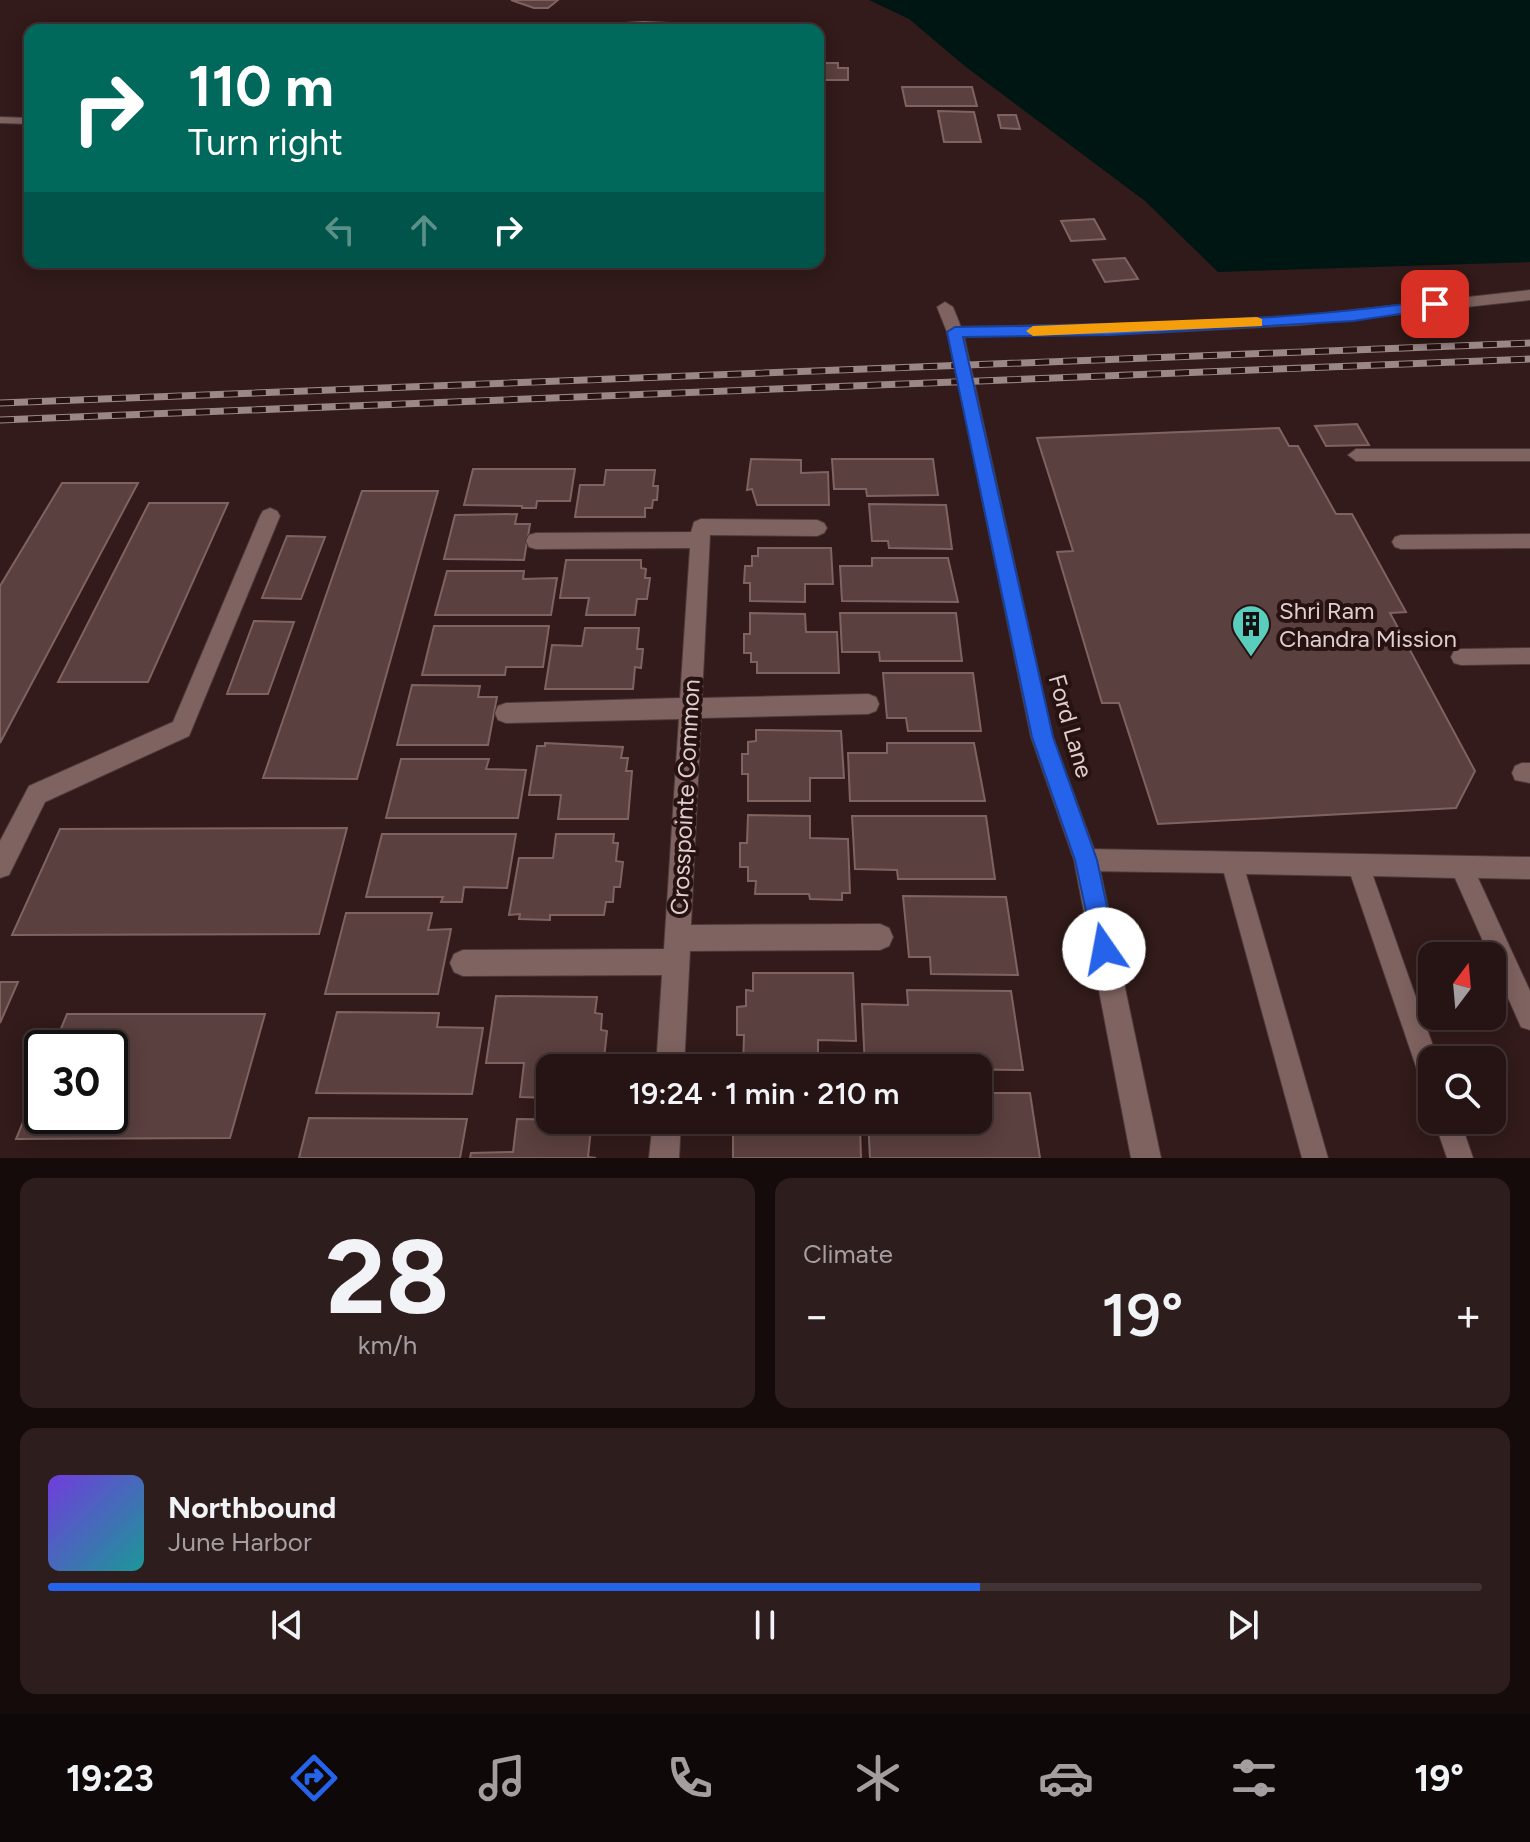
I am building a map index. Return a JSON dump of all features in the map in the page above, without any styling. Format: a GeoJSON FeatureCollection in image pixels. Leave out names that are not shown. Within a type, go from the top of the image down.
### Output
{"type":"FeatureCollection","features":[{"type":"Feature","properties":{"kind":"street","name":"Ford Lane"},"geometry":{"type":"LineString","coordinates":[[945,307],[955,332],[1042,737],[1086,860],[1146,1158]]}},
{"type":"Feature","properties":{"kind":"street"},"geometry":{"type":"LineString","coordinates":[[0,866],[37,794],[181,729],[270,516]]}},
{"type":"Feature","properties":{"kind":"street"},"geometry":{"type":"LineString","coordinates":[[536,541],[817,528]]}},
{"type":"Feature","properties":{"kind":"street","name":"Crosspointe Common"},"geometry":{"type":"LineString","coordinates":[[671,1054],[700,533]]}},
{"type":"Feature","properties":{"kind":"street"},"geometry":{"type":"LineString","coordinates":[[506,713],[868,704]]}},
{"type":"Feature","properties":{"kind":"street"},"geometry":{"type":"LineString","coordinates":[[463,963],[880,937]]}},
{"type":"Feature","properties":{"kind":"street"},"geometry":{"type":"LineString","coordinates":[[664,1158],[666,1134]]}},
{"type":"Feature","properties":{"kind":"lane"},"geometry":{"type":"LineString","coordinates":[[0,120],[24,121]]}},
{"type":"Feature","properties":{"kind":"lane"},"geometry":{"type":"LineString","coordinates":[[955,332],[1110,330],[1353,316],[1489,296],[1530,295]]}},
{"type":"Feature","properties":{"kind":"lane"},"geometry":{"type":"LineString","coordinates":[[1356,455],[1530,455]]}},
{"type":"Feature","properties":{"kind":"lane"},"geometry":{"type":"LineString","coordinates":[[1401,542],[1530,541]]}},
{"type":"Feature","properties":{"kind":"lane"},"geometry":{"type":"LineString","coordinates":[[1461,657],[1530,656]]}},
{"type":"Feature","properties":{"kind":"lane"},"geometry":{"type":"LineString","coordinates":[[1086,860],[1530,868]]}},
{"type":"Feature","properties":{"kind":"lane"},"geometry":{"type":"LineString","coordinates":[[1232,862],[1315,1158]]}},
{"type":"Feature","properties":{"kind":"lane"},"geometry":{"type":"LineString","coordinates":[[1358,864],[1421,1046]]}},
{"type":"Feature","properties":{"kind":"lane"},"geometry":{"type":"LineString","coordinates":[[1462,867],[1530,1018]]}},
{"type":"Feature","properties":{"kind":"lane"},"geometry":{"type":"LineString","coordinates":[[1452,1134],[1460,1158]]}},
{"type":"Feature","properties":{"kind":"shaded area"},"geometry":{"type":"Polygon","coordinates":[[[869,0],[1530,0],[1530,262],[1218,272],[1145,201],[966,67],[909,19],[869,0]]]}},
{"type":"Feature","properties":{"kind":"building"},"geometry":{"type":"Polygon","coordinates":[[[511,0],[558,0],[548,8],[534,8],[511,0]]]}},
{"type":"Feature","properties":{"kind":"building"},"geometry":{"type":"Polygon","coordinates":[[[643,22],[668,23],[668,24],[626,24],[643,22]]]}},
{"type":"Feature","properties":{"kind":"building"},"geometry":{"type":"Polygon","coordinates":[[[824,63],[838,63],[838,68],[848,68],[848,80],[824,80],[824,63]]]}},
{"type":"Feature","properties":{"kind":"building"},"geometry":{"type":"Polygon","coordinates":[[[902,87],[972,87],[977,106],[906,106],[902,87]]]}},
{"type":"Feature","properties":{"kind":"building"},"geometry":{"type":"Polygon","coordinates":[[[938,111],[974,112],[981,142],[944,142],[938,111]]]}},
{"type":"Feature","properties":{"kind":"building"},"geometry":{"type":"Polygon","coordinates":[[[998,115],[1016,115],[1020,129],[1001,128],[998,115]]]}},
{"type":"Feature","properties":{"kind":"building"},"geometry":{"type":"Polygon","coordinates":[[[1094,219],[1105,239],[1071,241],[1061,221],[1094,219]]]}},
{"type":"Feature","properties":{"kind":"building"},"geometry":{"type":"Polygon","coordinates":[[[1125,258],[1138,279],[1105,282],[1093,260],[1125,258]]]}},
{"type":"Feature","properties":{"kind":"building"},"geometry":{"type":"Polygon","coordinates":[[[1357,424],[1369,445],[1326,446],[1315,426],[1357,424]]]}},
{"type":"Feature","properties":{"kind":"building","name":"Shri Ram Chandra Mission"},"geometry":{"type":"Polygon","coordinates":[[[1279,428],[1289,446],[1298,446],[1336,514],[1352,514],[1406,612],[1390,613],[1475,771],[1456,808],[1158,824],[1119,703],[1102,703],[1057,552],[1073,551],[1037,438],[1279,428]]]}},
{"type":"Feature","properties":{"kind":"building"},"geometry":{"type":"Polygon","coordinates":[[[751,459],[801,460],[801,473],[828,472],[829,505],[757,505],[752,489],[747,490],[751,459]]]}},
{"type":"Feature","properties":{"kind":"building"},"geometry":{"type":"Polygon","coordinates":[[[832,459],[933,459],[938,495],[867,496],[866,489],[834,489],[832,459]]]}},
{"type":"Feature","properties":{"kind":"building"},"geometry":{"type":"Polygon","coordinates":[[[473,469],[575,469],[570,501],[537,501],[536,508],[464,505],[473,469]]]}},
{"type":"Feature","properties":{"kind":"building"},"geometry":{"type":"Polygon","coordinates":[[[606,470],[655,470],[653,486],[658,486],[657,500],[653,500],[652,508],[645,508],[645,517],[575,517],[580,485],[604,485],[606,470]]]}},
{"type":"Feature","properties":{"kind":"building"},"geometry":{"type":"Polygon","coordinates":[[[62,483],[138,483],[0,743],[0,586],[62,483]]]}},
{"type":"Feature","properties":{"kind":"building"},"geometry":{"type":"Polygon","coordinates":[[[362,491],[438,491],[357,779],[263,778],[362,491]]]}},
{"type":"Feature","properties":{"kind":"building"},"geometry":{"type":"Polygon","coordinates":[[[149,503],[228,503],[148,682],[58,682],[149,503]]]}},
{"type":"Feature","properties":{"kind":"building"},"geometry":{"type":"Polygon","coordinates":[[[869,504],[946,505],[952,549],[889,548],[888,541],[872,541],[869,504]]]}},
{"type":"Feature","properties":{"kind":"building"},"geometry":{"type":"Polygon","coordinates":[[[517,514],[515,524],[530,524],[524,560],[444,559],[455,515],[517,514]]]}},
{"type":"Feature","properties":{"kind":"building"},"geometry":{"type":"Polygon","coordinates":[[[287,536],[325,537],[301,599],[262,598],[287,536]]]}},
{"type":"Feature","properties":{"kind":"building"},"geometry":{"type":"Polygon","coordinates":[[[758,548],[831,548],[833,584],[805,584],[805,602],[750,601],[750,583],[744,583],[745,566],[752,566],[752,556],[758,556],[758,548]]]}},
{"type":"Feature","properties":{"kind":"building"},"geometry":{"type":"Polygon","coordinates":[[[872,558],[948,558],[958,602],[842,601],[840,566],[872,566],[872,558]]]}},
{"type":"Feature","properties":{"kind":"building"},"geometry":{"type":"Polygon","coordinates":[[[566,560],[641,560],[641,568],[646,569],[645,578],[650,578],[647,599],[637,599],[635,615],[586,615],[589,598],[560,598],[566,560]]]}},
{"type":"Feature","properties":{"kind":"building"},"geometry":{"type":"Polygon","coordinates":[[[447,571],[524,571],[523,579],[557,578],[551,615],[435,615],[447,571]]]}},
{"type":"Feature","properties":{"kind":"building"},"geometry":{"type":"Polygon","coordinates":[[[750,613],[805,614],[806,632],[837,632],[839,673],[757,673],[757,662],[751,662],[751,653],[744,653],[744,634],[750,634],[750,613]]]}},
{"type":"Feature","properties":{"kind":"building"},"geometry":{"type":"Polygon","coordinates":[[[840,613],[956,613],[962,661],[880,661],[879,652],[842,652],[840,613]]]}},
{"type":"Feature","properties":{"kind":"building"},"geometry":{"type":"Polygon","coordinates":[[[254,621],[294,622],[268,694],[227,694],[254,621]]]}},
{"type":"Feature","properties":{"kind":"building"},"geometry":{"type":"Polygon","coordinates":[[[434,626],[549,626],[543,667],[506,667],[505,675],[422,675],[434,626]]]}},
{"type":"Feature","properties":{"kind":"building"},"geometry":{"type":"Polygon","coordinates":[[[585,628],[639,628],[637,649],[643,649],[641,668],[635,667],[633,689],[545,689],[552,645],[582,646],[585,628]]]}},
{"type":"Feature","properties":{"kind":"building"},"geometry":{"type":"Polygon","coordinates":[[[883,673],[973,673],[981,731],[908,731],[906,718],[887,718],[883,673]]]}},
{"type":"Feature","properties":{"kind":"building"},"geometry":{"type":"Polygon","coordinates":[[[412,685],[480,686],[478,697],[497,697],[488,745],[397,745],[412,685]]]}},
{"type":"Feature","properties":{"kind":"building"},"geometry":{"type":"Polygon","coordinates":[[[756,730],[841,731],[844,778],[810,778],[810,801],[748,801],[748,774],[742,774],[742,754],[748,754],[748,742],[756,741],[756,730]]]}},
{"type":"Feature","properties":{"kind":"building"},"geometry":{"type":"Polygon","coordinates":[[[545,743],[623,747],[621,758],[628,758],[626,771],[632,771],[628,819],[558,819],[561,795],[529,795],[537,746],[545,746],[545,743]]]}},
{"type":"Feature","properties":{"kind":"building"},"geometry":{"type":"Polygon","coordinates":[[[887,743],[974,743],[985,801],[850,801],[848,753],[887,753],[887,743]]]}},
{"type":"Feature","properties":{"kind":"building"},"geometry":{"type":"Polygon","coordinates":[[[401,759],[489,759],[486,769],[526,770],[518,818],[386,818],[401,759]]]}},
{"type":"Feature","properties":{"kind":"building"},"geometry":{"type":"Polygon","coordinates":[[[748,815],[810,816],[810,838],[848,839],[850,893],[842,893],[842,900],[810,899],[809,894],[755,894],[756,881],[748,881],[748,867],[740,867],[740,843],[747,843],[748,815]]]}},
{"type":"Feature","properties":{"kind":"building"},"geometry":{"type":"Polygon","coordinates":[[[852,816],[986,816],[995,879],[898,879],[897,870],[855,869],[852,816]]]}},
{"type":"Feature","properties":{"kind":"building"},"geometry":{"type":"Polygon","coordinates":[[[347,828],[319,934],[12,935],[60,829],[347,828]]]}},
{"type":"Feature","properties":{"kind":"building"},"geometry":{"type":"Polygon","coordinates":[[[382,834],[516,834],[507,888],[464,887],[462,902],[441,902],[443,897],[366,897],[382,834]]]}},
{"type":"Feature","properties":{"kind":"building"},"geometry":{"type":"Polygon","coordinates":[[[556,834],[614,834],[613,843],[618,843],[616,861],[623,862],[620,887],[614,887],[613,902],[606,902],[604,915],[550,915],[550,920],[519,919],[520,914],[509,915],[519,858],[553,858],[556,834]]]}},
{"type":"Feature","properties":{"kind":"building"},"geometry":{"type":"Polygon","coordinates":[[[903,896],[1006,897],[1018,975],[931,974],[930,957],[909,957],[903,896]]]}},
{"type":"Feature","properties":{"kind":"building"},"geometry":{"type":"Polygon","coordinates":[[[346,913],[432,913],[428,930],[451,929],[438,994],[325,994],[346,913]]]}},
{"type":"Feature","properties":{"kind":"building"},"geometry":{"type":"Polygon","coordinates":[[[753,973],[853,973],[856,1041],[818,1040],[818,1054],[743,1054],[744,1035],[737,1035],[737,1007],[746,1006],[746,990],[753,991],[753,973]]]}},
{"type":"Feature","properties":{"kind":"building"},"geometry":{"type":"Polygon","coordinates":[[[0,982],[18,982],[0,1023],[0,982]]]}},
{"type":"Feature","properties":{"kind":"building"},"geometry":{"type":"Polygon","coordinates":[[[907,990],[1011,991],[1023,1070],[992,1070],[992,1054],[864,1054],[862,1004],[908,1005],[907,990]]]}},
{"type":"Feature","properties":{"kind":"building"},"geometry":{"type":"Polygon","coordinates":[[[496,996],[597,997],[595,1013],[602,1014],[601,1030],[607,1031],[605,1054],[536,1054],[536,1098],[520,1097],[524,1063],[486,1063],[496,996]]]}},
{"type":"Feature","properties":{"kind":"building"},"geometry":{"type":"Polygon","coordinates":[[[337,1012],[439,1013],[437,1027],[483,1028],[472,1094],[316,1093],[337,1012]]]}},
{"type":"Feature","properties":{"kind":"building"},"geometry":{"type":"Polygon","coordinates":[[[67,1014],[265,1014],[230,1138],[16,1139],[24,1120],[24,1134],[128,1134],[128,1030],[60,1030],[67,1014]]]}},
{"type":"Feature","properties":{"kind":"building"},"geometry":{"type":"Polygon","coordinates":[[[992,1093],[1030,1093],[1040,1158],[870,1158],[869,1134],[992,1134],[992,1093]]]}},
{"type":"Feature","properties":{"kind":"building"},"geometry":{"type":"Polygon","coordinates":[[[309,1118],[467,1119],[460,1158],[299,1158],[309,1118]]]}},
{"type":"Feature","properties":{"kind":"building"},"geometry":{"type":"Polygon","coordinates":[[[517,1119],[536,1119],[536,1134],[590,1134],[588,1157],[596,1158],[470,1158],[471,1153],[513,1152],[517,1119]]]}},
{"type":"Feature","properties":{"kind":"building"},"geometry":{"type":"Polygon","coordinates":[[[733,1134],[860,1134],[861,1158],[733,1158],[733,1134]]]}},
{"type":"Feature","properties":{"kind":"railway"},"geometry":{"type":"LineString","coordinates":[[0,403],[1530,343]]}},
{"type":"Feature","properties":{"kind":"railway"},"geometry":{"type":"LineString","coordinates":[[0,420],[1530,359]]}},
{"type":"Feature","properties":{"kind":"slow traffic"},"geometry":{"type":"LineString","coordinates":[[1033,331],[1257,322]]}},
{"type":"Feature","properties":{"kind":"place","name":"Shri Ram Chandra Mission"},"geometry":{"type":"Point","coordinates":[1251,658]}},
{"type":"Feature","properties":{"kind":"route"},"geometry":{"type":"LineString","coordinates":[[1104,949],[1086,860],[1042,737],[955,332],[1110,330],[1297,320],[1353,316],[1435,304]]}}]}
